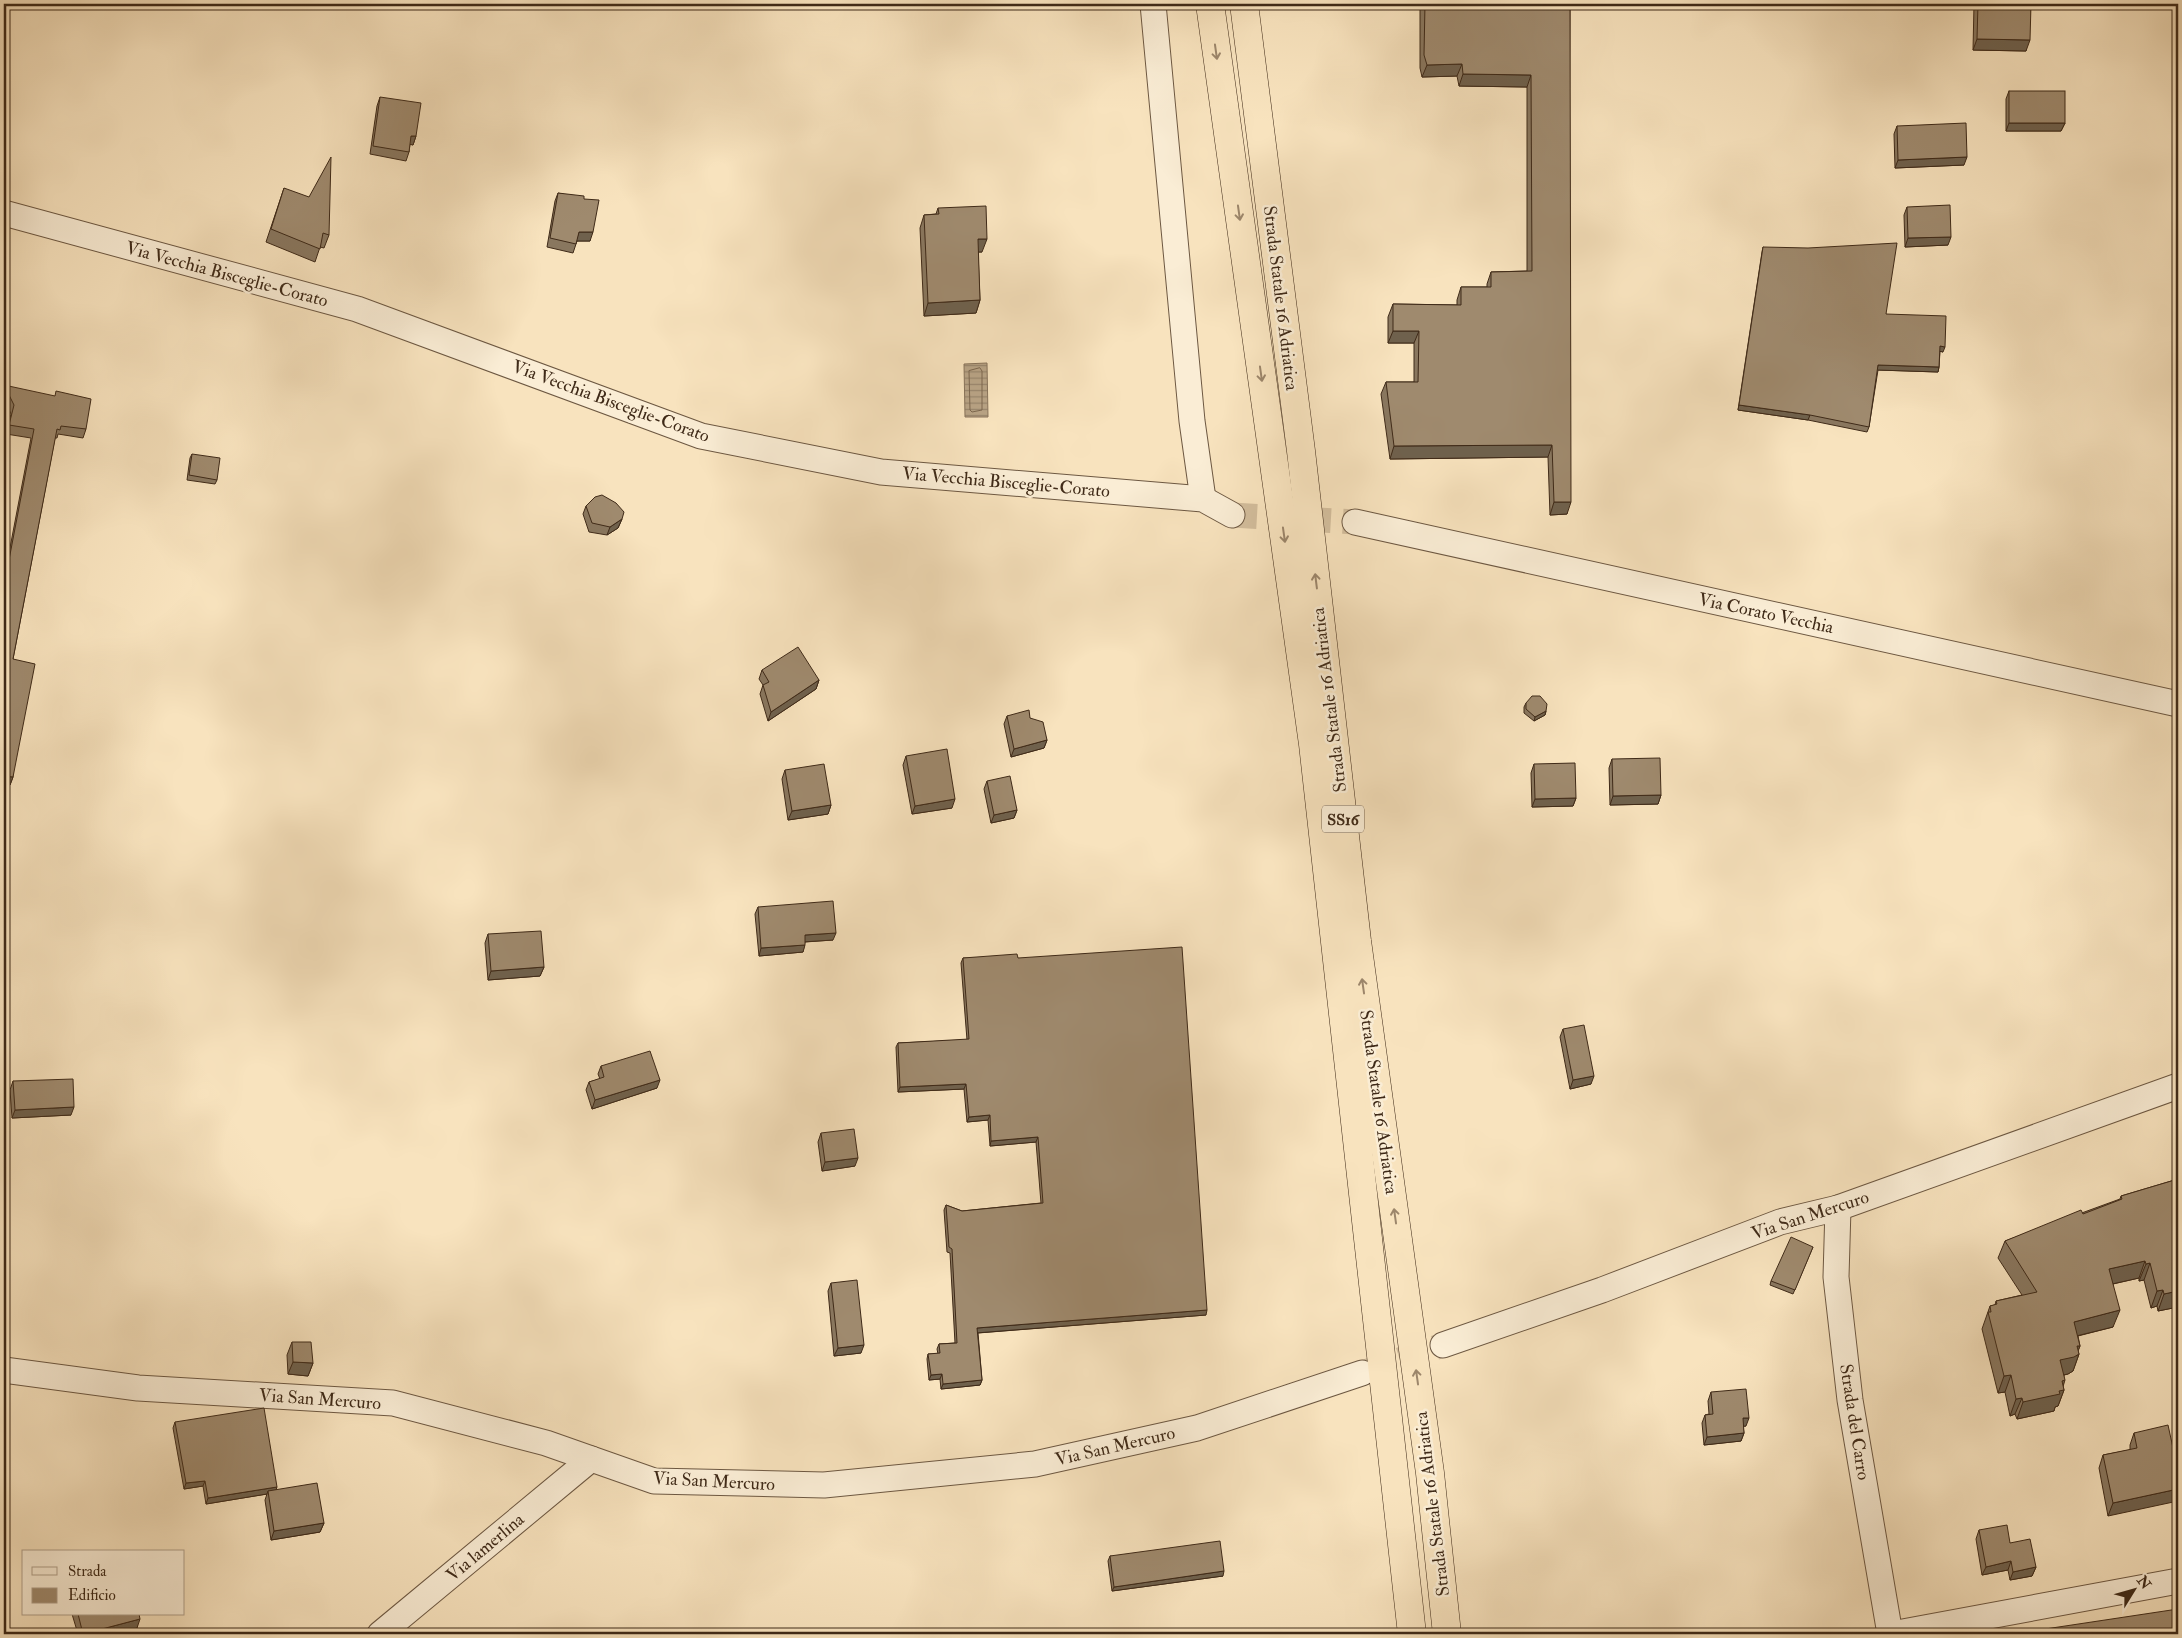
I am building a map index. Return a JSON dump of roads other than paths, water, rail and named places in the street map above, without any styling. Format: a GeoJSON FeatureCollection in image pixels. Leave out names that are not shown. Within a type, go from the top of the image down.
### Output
{"type":"FeatureCollection","features":[{"type":"Feature","properties":{"kind":"highway","name":"Strada Statale 16 Adriatica"},"geometry":{"type":"LineString","coordinates":[[1210,4],[1313,744],[1412,1634]]}},
{"type":"Feature","properties":{"kind":"highway","name":"Strada Statale 16 Adriatica"},"geometry":{"type":"LineString","coordinates":[[1244,4],[1300,442],[1357,941],[1430,1473],[1447,1634]]}},
{"type":"Feature","properties":{"kind":"street"},"geometry":{"type":"LineString","coordinates":[[1153,4],[1188,381],[1203,499]]}},
{"type":"Feature","properties":{"kind":"street","name":"Via Vecchia Bisceglie-Corato"},"geometry":{"type":"LineString","coordinates":[[4,213],[356,309],[701,436],[882,472],[1203,499],[1232,515]]}},
{"type":"Feature","properties":{"kind":"street","name":"Via Corato Vecchia"},"geometry":{"type":"LineString","coordinates":[[1355,522],[2178,704]]}},
{"type":"Feature","properties":{"kind":"street","name":"Via San Mercuro"},"geometry":{"type":"LineString","coordinates":[[1443,1345],[1602,1290],[1780,1222],[1838,1208],[2178,1086]]}},
{"type":"Feature","properties":{"kind":"street","name":"Strada del Carro"},"geometry":{"type":"LineString","coordinates":[[1838,1208],[1836,1277],[1850,1400],[1891,1634]]}},
{"type":"Feature","properties":{"kind":"street","name":"Via San Mercuro"},"geometry":{"type":"LineString","coordinates":[[4,1370],[138,1388],[393,1404],[546,1443],[654,1481],[824,1485],[1034,1464],[1197,1428],[1362,1373]]}},
{"type":"Feature","properties":{"kind":"street","name":"Via lamerlina"},"geometry":{"type":"LineString","coordinates":[[380,1634],[591,1459]]}},
{"type":"Feature","properties":{"kind":"street"},"geometry":{"type":"LineString","coordinates":[[1891,1634],[2178,1581]]}},
{"type":"Feature","properties":{"kind":"water"},"geometry":{"type":"Polygon","coordinates":[[[987,363],[988,417],[965,417],[964,364],[987,363]]]}},
{"type":"Feature","properties":{"kind":"tunnel"},"geometry":{"type":"LineString","coordinates":[[1232,515],[1355,522]]}},
{"type":"Feature","properties":{"kind":"tunnel"},"geometry":{"type":"LineString","coordinates":[[1365,1372],[1443,1345]]}}]}
